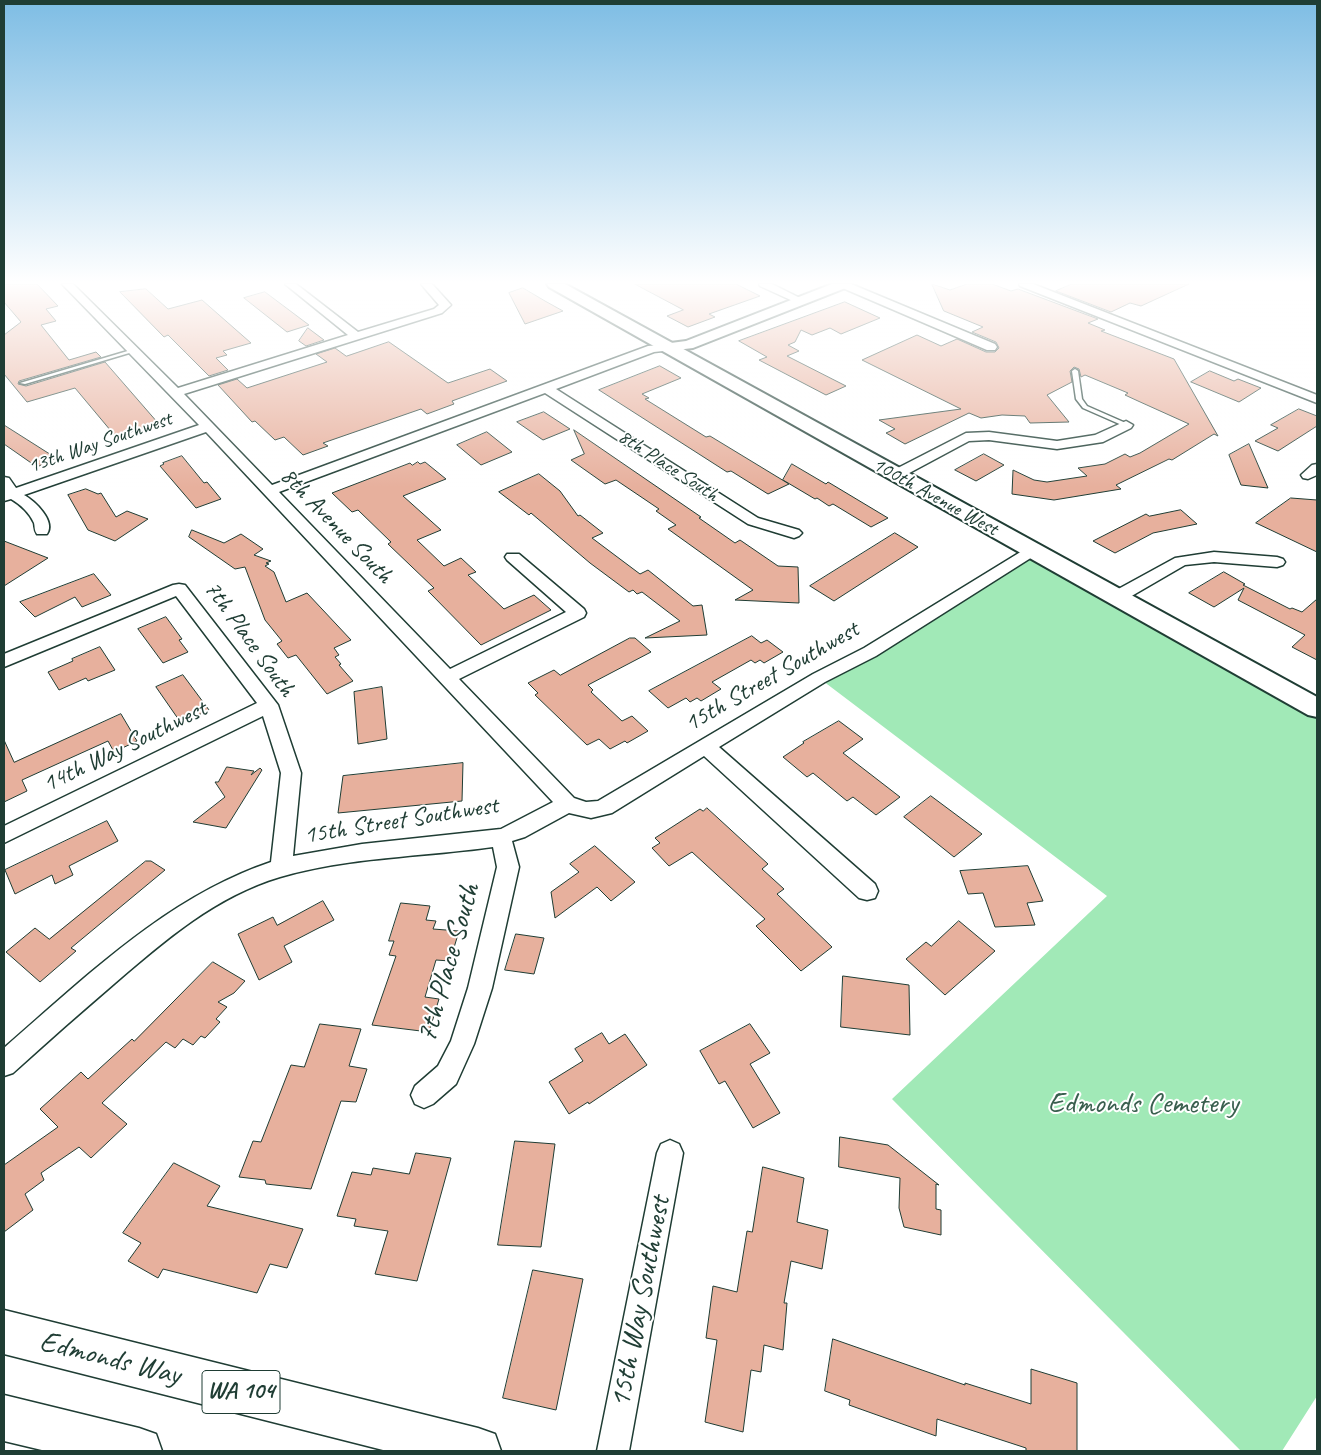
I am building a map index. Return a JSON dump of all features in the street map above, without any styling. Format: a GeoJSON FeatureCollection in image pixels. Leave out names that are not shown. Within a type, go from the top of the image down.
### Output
{"type":"FeatureCollection","features":[{"type":"Feature","properties":{"kind":"main road","name":"100th Avenue West"},"geometry":{"type":"LineString","coordinates":[[677,352],[1317,708]]}},
{"type":"Feature","properties":{"kind":"main road","name":"Edmonds Way"},"geometry":{"type":"LineString","coordinates":[[4,1332],[478,1451]]}},
{"type":"Feature","properties":{"kind":"main road"},"geometry":{"type":"LineString","coordinates":[[4,1418],[139,1451]]}},
{"type":"Feature","properties":{"kind":"street","name":"8th Avenue South"},"geometry":{"type":"LineString","coordinates":[[135,352],[568,804]]}},
{"type":"Feature","properties":{"kind":"street"},"geometry":{"type":"LineString","coordinates":[[176,393],[309,352]]}},
{"type":"Feature","properties":{"kind":"street"},"geometry":{"type":"LineString","coordinates":[[269,491],[644,352]]}},
{"type":"Feature","properties":{"kind":"street"},"geometry":{"type":"LineString","coordinates":[[1197,352],[1317,399]]}},
{"type":"Feature","properties":{"kind":"street","name":"8th Place South"},"geometry":{"type":"LineString","coordinates":[[547,388],[753,521],[794,533]]}},
{"type":"Feature","properties":{"kind":"street"},"geometry":{"type":"LineString","coordinates":[[895,475],[966,437],[989,436],[1057,445],[1098,439],[1126,425]]}},
{"type":"Feature","properties":{"kind":"street","name":"13th Way Southwest"},"geometry":{"type":"LineString","coordinates":[[7,490],[208,427]]}},
{"type":"Feature","properties":{"kind":"street"},"geometry":{"type":"LineString","coordinates":[[7,490],[29,504],[42,524],[42,531]]}},
{"type":"Feature","properties":{"kind":"street","name":"15th Street Southwest"},"geometry":{"type":"LineString","coordinates":[[4,1064],[136,950],[206,898],[236,884],[281,868],[346,855],[501,837],[518,831],[568,804],[592,810],[601,809],[819,678],[878,647],[1032,551]]}},
{"type":"Feature","properties":{"kind":"street"},"geometry":{"type":"LineString","coordinates":[[447,678],[578,614],[513,557]]}},
{"type":"Feature","properties":{"kind":"street"},"geometry":{"type":"LineString","coordinates":[[1118,597],[1181,561],[1214,557],[1277,562]]}},
{"type":"Feature","properties":{"kind":"street","name":"7th Place South"},"geometry":{"type":"LineString","coordinates":[[4,661],[179,589],[269,705],[291,773],[281,868]]}},
{"type":"Feature","properties":{"kind":"street","name":"14th Way Southwest"},"geometry":{"type":"LineString","coordinates":[[4,835],[269,705]]}},
{"type":"Feature","properties":{"kind":"street"},"geometry":{"type":"LineString","coordinates":[[706,747],[867,891]]}},
{"type":"Feature","properties":{"kind":"street","name":"7th Place South"},"geometry":{"type":"LineString","coordinates":[[424,1095],[447,1075],[462,1044],[480,988],[508,867],[501,837]]}},
{"type":"Feature","properties":{"kind":"street","name":"15th Way Southwest"},"geometry":{"type":"LineString","coordinates":[[613,1451],[670,1153]]}},
{"type":"Feature","properties":{"kind":"lane"},"geometry":{"type":"LineString","coordinates":[[23,383],[127,352]]}},
{"type":"Feature","properties":{"kind":"lane"},"geometry":{"type":"LineString","coordinates":[[1075,371],[1078,399],[1085,408],[1126,425]]}},
{"type":"Feature","properties":{"kind":"green space","name":"Edmonds Cemetery"},"geometry":{"type":"Polygon","coordinates":[[[1032,551],[1317,709],[1317,1396],[1282,1451],[1241,1451],[892,1099],[1107,896],[819,678],[1032,551]]]}},
{"type":"Feature","properties":{"kind":"building"},"geometry":{"type":"Polygon","coordinates":[[[4,352],[63,352],[69,360],[96,352],[101,357],[19,381],[18,384],[26,386],[105,362],[158,423],[116,437],[75,388],[27,402],[4,374],[4,352]]]}},
{"type":"Feature","properties":{"kind":"building"},"geometry":{"type":"Polygon","coordinates":[[[185,352],[224,352],[227,355],[216,358],[228,370],[209,376],[185,352]]]}},
{"type":"Feature","properties":{"kind":"building"},"geometry":{"type":"Polygon","coordinates":[[[323,352],[340,352],[346,356],[359,352],[403,352],[448,383],[490,369],[507,381],[452,401],[454,404],[427,414],[421,409],[323,443],[328,446],[303,455],[284,437],[275,440],[255,421],[252,422],[218,385],[237,379],[247,388],[327,362],[316,354],[323,352]]]}},
{"type":"Feature","properties":{"kind":"building"},"geometry":{"type":"Polygon","coordinates":[[[758,352],[797,352],[787,356],[846,386],[826,395],[759,360],[767,357],[758,352]]]}},
{"type":"Feature","properties":{"kind":"building"},"geometry":{"type":"Polygon","coordinates":[[[880,352],[1155,352],[1174,359],[1218,436],[1214,434],[1172,460],[1169,459],[1116,485],[1121,489],[1054,500],[1012,494],[1013,470],[1034,480],[1047,482],[1087,476],[1078,468],[1105,464],[1125,454],[1130,457],[1189,424],[1125,395],[1128,393],[1085,375],[1081,377],[1079,369],[1074,367],[1070,371],[1072,382],[1047,395],[1069,422],[1030,423],[1025,416],[1002,415],[981,418],[969,413],[905,444],[886,433],[895,429],[879,420],[961,409],[862,360],[880,352]]]}},
{"type":"Feature","properties":{"kind":"building"},"geometry":{"type":"Polygon","coordinates":[[[660,366],[681,378],[642,394],[649,398],[645,399],[706,437],[710,436],[789,484],[768,494],[731,471],[727,472],[599,390],[660,366]]]}},
{"type":"Feature","properties":{"kind":"building"},"geometry":{"type":"Polygon","coordinates":[[[1210,371],[1234,381],[1238,379],[1261,388],[1239,402],[1191,382],[1210,371]]]}},
{"type":"Feature","properties":{"kind":"building"},"geometry":{"type":"Polygon","coordinates":[[[1299,409],[1317,416],[1317,426],[1278,451],[1255,441],[1278,428],[1271,425],[1299,409]]]}},
{"type":"Feature","properties":{"kind":"building"},"geometry":{"type":"Polygon","coordinates":[[[544,412],[570,429],[543,440],[517,422],[544,412]]]}},
{"type":"Feature","properties":{"kind":"building"},"geometry":{"type":"Polygon","coordinates":[[[4,425],[56,458],[37,467],[4,444],[4,425]]]}},
{"type":"Feature","properties":{"kind":"building"},"geometry":{"type":"Polygon","coordinates":[[[574,430],[701,517],[699,518],[735,543],[740,540],[778,566],[798,567],[799,603],[735,600],[753,590],[668,529],[676,525],[656,511],[659,509],[616,480],[605,484],[571,460],[584,454],[574,430]]]}},
{"type":"Feature","properties":{"kind":"building"},"geometry":{"type":"Polygon","coordinates":[[[487,432],[512,452],[481,465],[457,445],[487,432]]]}},
{"type":"Feature","properties":{"kind":"building"},"geometry":{"type":"Polygon","coordinates":[[[1249,444],[1268,488],[1241,485],[1229,455],[1249,444]]]}},
{"type":"Feature","properties":{"kind":"building"},"geometry":{"type":"Polygon","coordinates":[[[984,454],[1004,465],[976,481],[955,470],[984,454]]]}},
{"type":"Feature","properties":{"kind":"building"},"geometry":{"type":"Polygon","coordinates":[[[182,456],[204,483],[207,482],[221,499],[196,508],[160,466],[182,456]]]}},
{"type":"Feature","properties":{"kind":"building"},"geometry":{"type":"Polygon","coordinates":[[[418,462],[420,464],[425,462],[446,479],[403,496],[441,530],[417,540],[444,566],[461,558],[476,572],[468,575],[504,609],[534,595],[551,610],[481,645],[428,591],[434,588],[388,544],[391,542],[358,510],[352,512],[332,493],[410,463],[412,465],[418,462]]]}},
{"type":"Feature","properties":{"kind":"building"},"geometry":{"type":"Polygon","coordinates":[[[792,464],[826,484],[828,482],[888,518],[871,527],[833,504],[829,506],[817,498],[815,499],[783,480],[792,464]]]}},
{"type":"Feature","properties":{"kind":"building"},"geometry":{"type":"Polygon","coordinates":[[[539,474],[560,491],[578,516],[580,515],[603,533],[592,538],[640,574],[648,570],[693,606],[702,605],[707,635],[645,638],[680,621],[642,592],[637,594],[633,590],[629,592],[590,563],[531,513],[529,515],[499,492],[539,474]]]}},
{"type":"Feature","properties":{"kind":"building"},"geometry":{"type":"Polygon","coordinates":[[[86,489],[98,494],[101,493],[116,517],[127,511],[148,519],[115,541],[88,530],[68,495],[86,489]]]}},
{"type":"Feature","properties":{"kind":"building"},"geometry":{"type":"Polygon","coordinates":[[[1291,498],[1317,500],[1317,552],[1256,523],[1291,498]]]}},
{"type":"Feature","properties":{"kind":"building"},"geometry":{"type":"Polygon","coordinates":[[[1181,510],[1197,524],[1153,533],[1115,553],[1093,541],[1146,514],[1149,516],[1181,510]]]}},
{"type":"Feature","properties":{"kind":"building"},"geometry":{"type":"Polygon","coordinates":[[[192,530],[224,543],[241,534],[263,549],[254,555],[271,561],[266,563],[269,564],[265,566],[274,572],[286,602],[307,593],[351,640],[334,648],[339,655],[335,657],[341,664],[339,665],[353,681],[327,694],[296,655],[288,658],[277,644],[282,641],[265,620],[245,567],[235,569],[189,537],[192,530]]]}},
{"type":"Feature","properties":{"kind":"building"},"geometry":{"type":"Polygon","coordinates":[[[895,533],[918,547],[834,601],[810,586],[895,533]]]}},
{"type":"Feature","properties":{"kind":"building"},"geometry":{"type":"Polygon","coordinates":[[[4,541],[48,558],[4,586],[4,541]]]}},
{"type":"Feature","properties":{"kind":"building"},"geometry":{"type":"Polygon","coordinates":[[[1224,572],[1245,584],[1243,585],[1290,609],[1302,612],[1317,599],[1317,660],[1292,647],[1305,635],[1238,600],[1244,588],[1214,607],[1189,593],[1224,572]]]}},
{"type":"Feature","properties":{"kind":"building"},"geometry":{"type":"Polygon","coordinates":[[[94,574],[111,595],[82,607],[75,597],[35,617],[20,602],[94,574]]]}},
{"type":"Feature","properties":{"kind":"building"},"geometry":{"type":"Polygon","coordinates":[[[166,617],[182,639],[179,640],[188,652],[163,663],[138,629],[166,617]]]}},
{"type":"Feature","properties":{"kind":"building"},"geometry":{"type":"Polygon","coordinates":[[[752,636],[761,643],[767,640],[783,652],[764,663],[760,660],[755,663],[751,660],[712,682],[721,689],[701,701],[697,698],[690,702],[686,698],[668,708],[649,691],[752,636]]]}},
{"type":"Feature","properties":{"kind":"building"},"geometry":{"type":"Polygon","coordinates":[[[630,638],[635,638],[651,652],[588,685],[593,690],[591,692],[622,721],[632,716],[648,731],[627,743],[625,741],[610,749],[599,739],[587,745],[535,695],[538,693],[528,683],[554,670],[560,675],[630,638]]]}},
{"type":"Feature","properties":{"kind":"building"},"geometry":{"type":"Polygon","coordinates":[[[100,647],[115,670],[88,681],[86,678],[59,690],[48,672],[100,647]]]}},
{"type":"Feature","properties":{"kind":"building"},"geometry":{"type":"Polygon","coordinates":[[[183,675],[209,710],[181,723],[156,687],[183,675]]]}},
{"type":"Feature","properties":{"kind":"building"},"geometry":{"type":"Polygon","coordinates":[[[382,687],[387,739],[358,744],[354,692],[382,687]]]}},
{"type":"Feature","properties":{"kind":"building"},"geometry":{"type":"Polygon","coordinates":[[[121,714],[137,741],[114,752],[108,741],[22,780],[27,791],[4,802],[4,740],[14,762],[121,714]]]}},
{"type":"Feature","properties":{"kind":"building"},"geometry":{"type":"Polygon","coordinates":[[[839,721],[863,739],[843,753],[900,797],[876,815],[853,797],[847,801],[813,773],[807,777],[783,757],[803,742],[839,721]]]}},
{"type":"Feature","properties":{"kind":"building"},"geometry":{"type":"Polygon","coordinates":[[[463,763],[462,801],[338,813],[343,776],[463,763]]]}},
{"type":"Feature","properties":{"kind":"building"},"geometry":{"type":"Polygon","coordinates":[[[227,767],[254,771],[251,775],[260,768],[262,770],[226,828],[193,822],[225,797],[215,782],[218,782],[227,767]]]}},
{"type":"Feature","properties":{"kind":"building"},"geometry":{"type":"Polygon","coordinates":[[[931,796],[982,834],[954,857],[904,817],[931,796]]]}},
{"type":"Feature","properties":{"kind":"building"},"geometry":{"type":"Polygon","coordinates":[[[707,808],[768,864],[762,869],[784,889],[777,894],[832,947],[801,971],[756,926],[765,919],[692,852],[669,866],[652,848],[660,843],[655,838],[700,809],[703,811],[707,808]]]}},
{"type":"Feature","properties":{"kind":"building"},"geometry":{"type":"Polygon","coordinates":[[[107,821],[118,841],[69,866],[73,875],[55,884],[52,875],[15,894],[5,870],[107,821]]]}},
{"type":"Feature","properties":{"kind":"building"},"geometry":{"type":"Polygon","coordinates":[[[595,846],[635,882],[611,901],[597,887],[555,918],[551,892],[579,872],[570,864],[595,846]]]}},
{"type":"Feature","properties":{"kind":"building"},"geometry":{"type":"Polygon","coordinates":[[[146,861],[151,861],[165,870],[71,948],[76,951],[40,982],[6,952],[35,928],[49,939],[146,861]]]}},
{"type":"Feature","properties":{"kind":"building"},"geometry":{"type":"Polygon","coordinates":[[[1028,866],[1043,901],[1027,903],[1035,925],[995,927],[983,893],[968,894],[960,871],[1028,866]]]}},
{"type":"Feature","properties":{"kind":"building"},"geometry":{"type":"Polygon","coordinates":[[[323,901],[334,920],[284,946],[292,962],[259,980],[238,934],[273,917],[277,925],[323,901]]]}},
{"type":"Feature","properties":{"kind":"building"},"geometry":{"type":"Polygon","coordinates":[[[401,903],[430,906],[426,920],[436,921],[433,929],[459,931],[450,961],[436,960],[425,997],[439,999],[429,1032],[372,1025],[396,956],[389,955],[394,941],[389,941],[401,903]]]}},
{"type":"Feature","properties":{"kind":"building"},"geometry":{"type":"Polygon","coordinates":[[[959,921],[995,951],[945,995],[906,959],[926,942],[931,946],[959,921]]]}},
{"type":"Feature","properties":{"kind":"building"},"geometry":{"type":"Polygon","coordinates":[[[516,934],[544,938],[534,974],[505,970],[516,934]]]}},
{"type":"Feature","properties":{"kind":"building"},"geometry":{"type":"Polygon","coordinates":[[[213,962],[245,981],[234,993],[218,1002],[227,1007],[216,1019],[220,1022],[205,1038],[201,1036],[193,1045],[183,1039],[175,1048],[166,1042],[102,1103],[127,1124],[91,1158],[79,1147],[41,1173],[44,1180],[25,1194],[33,1210],[4,1232],[4,1165],[58,1127],[40,1109],[81,1072],[88,1079],[132,1039],[134,1041],[213,962]]]}},
{"type":"Feature","properties":{"kind":"building"},"geometry":{"type":"Polygon","coordinates":[[[843,976],[909,985],[910,1035],[841,1027],[843,976]]]}},
{"type":"Feature","properties":{"kind":"building"},"geometry":{"type":"Polygon","coordinates":[[[320,1024],[361,1029],[349,1066],[367,1069],[356,1102],[341,1101],[311,1189],[266,1184],[265,1180],[239,1177],[253,1141],[261,1142],[291,1065],[304,1067],[320,1024]]]}},
{"type":"Feature","properties":{"kind":"building"},"geometry":{"type":"Polygon","coordinates":[[[750,1024],[770,1053],[750,1064],[780,1113],[753,1128],[725,1081],[719,1084],[700,1051],[750,1024]]]}},
{"type":"Feature","properties":{"kind":"building"},"geometry":{"type":"Polygon","coordinates":[[[602,1033],[609,1044],[625,1034],[647,1065],[589,1104],[588,1102],[569,1114],[549,1082],[583,1061],[575,1049],[602,1033]]]}},
{"type":"Feature","properties":{"kind":"building"},"geometry":{"type":"Polygon","coordinates":[[[840,1137],[888,1145],[939,1185],[936,1184],[936,1209],[941,1210],[941,1235],[904,1227],[899,1208],[900,1178],[839,1167],[840,1137]]]}},
{"type":"Feature","properties":{"kind":"building"},"geometry":{"type":"Polygon","coordinates":[[[515,1141],[555,1144],[541,1247],[498,1245],[515,1141]]]}},
{"type":"Feature","properties":{"kind":"building"},"geometry":{"type":"Polygon","coordinates":[[[416,1153],[451,1158],[417,1281],[375,1274],[388,1231],[354,1226],[356,1219],[337,1216],[352,1172],[371,1175],[373,1168],[409,1174],[416,1153]]]}},
{"type":"Feature","properties":{"kind":"building"},"geometry":{"type":"Polygon","coordinates":[[[174,1163],[220,1186],[207,1206],[303,1229],[287,1268],[270,1264],[257,1293],[163,1269],[158,1278],[128,1261],[141,1243],[123,1233],[174,1163]]]}},
{"type":"Feature","properties":{"kind":"building"},"geometry":{"type":"Polygon","coordinates":[[[763,1167],[804,1178],[797,1222],[828,1230],[822,1269],[791,1261],[784,1303],[787,1303],[783,1350],[764,1345],[761,1372],[751,1370],[743,1432],[705,1422],[717,1340],[706,1338],[713,1286],[737,1292],[747,1231],[752,1232],[763,1167]]]}},
{"type":"Feature","properties":{"kind":"building"},"geometry":{"type":"Polygon","coordinates":[[[533,1270],[583,1279],[556,1410],[503,1398],[533,1270]]]}},
{"type":"Feature","properties":{"kind":"building"},"geometry":{"type":"Polygon","coordinates":[[[833,1339],[965,1385],[965,1383],[1031,1404],[1031,1369],[1077,1383],[1077,1451],[1026,1451],[1026,1448],[937,1419],[936,1436],[849,1405],[850,1400],[825,1391],[833,1339]]]}}]}
